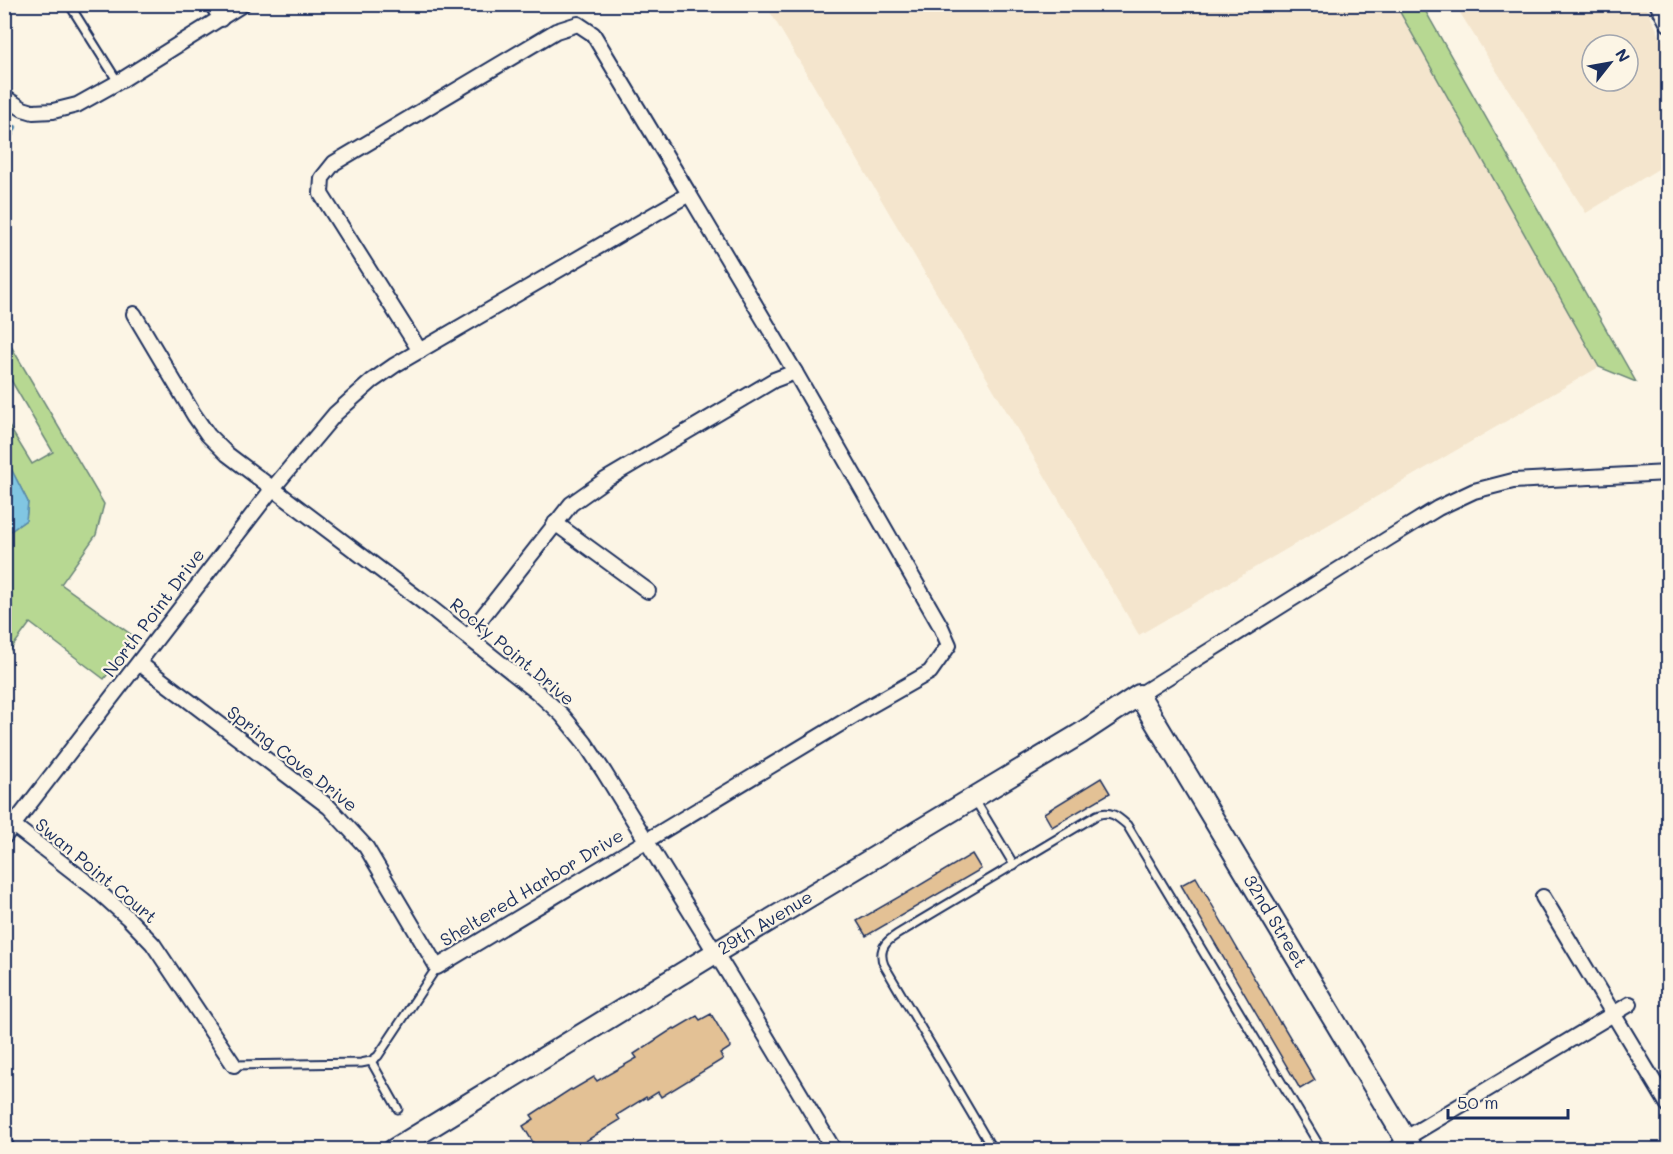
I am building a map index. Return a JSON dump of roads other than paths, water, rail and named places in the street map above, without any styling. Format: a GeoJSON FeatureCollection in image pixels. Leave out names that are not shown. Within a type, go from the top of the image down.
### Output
{"type":"FeatureCollection","features":[{"type":"Feature","properties":{"kind":"street"},"geometry":{"type":"LineString","coordinates":[[212,4],[221,19]]}},
{"type":"Feature","properties":{"kind":"street"},"geometry":{"type":"LineString","coordinates":[[4,97],[23,110],[33,112],[53,111],[77,105],[243,4]]}},
{"type":"Feature","properties":{"kind":"street"},"geometry":{"type":"LineString","coordinates":[[1657,4],[1668,24]]}},
{"type":"Feature","properties":{"kind":"street"},"geometry":{"type":"LineString","coordinates":[[420,351],[321,194],[321,178],[334,163],[556,31],[578,24],[593,34],[795,372],[774,380],[604,480],[571,504],[469,637]]}},
{"type":"Feature","properties":{"kind":"street","name":"North Point Drive"},"geometry":{"type":"LineString","coordinates":[[7,827],[139,663],[273,488],[335,414],[372,381],[420,351],[689,194]]}},
{"type":"Feature","properties":{"kind":"street","name":"Rocky Point Drive"},"geometry":{"type":"LineString","coordinates":[[134,314],[207,435],[227,454],[469,637],[562,715],[585,743],[646,840],[834,1149]]}},
{"type":"Feature","properties":{"kind":"street","name":"Sheltered Harbor Drive"},"geometry":{"type":"LineString","coordinates":[[437,967],[930,672],[949,645],[941,627],[795,372]]}},
{"type":"Feature","properties":{"kind":"street"},"geometry":{"type":"LineString","coordinates":[[1139,695],[1438,508],[1474,490],[1513,481],[1668,473]]}},
{"type":"Feature","properties":{"kind":"street"},"geometry":{"type":"LineString","coordinates":[[555,523],[648,591]]}},
{"type":"Feature","properties":{"kind":"street","name":"Spring Cove Drive"},"geometry":{"type":"LineString","coordinates":[[139,663],[329,807],[351,829],[366,847],[437,967]]}},
{"type":"Feature","properties":{"kind":"street","name":"29th Avenue"},"geometry":{"type":"LineString","coordinates":[[393,1149],[1080,734],[1139,695]]}},
{"type":"Feature","properties":{"kind":"street","name":"32nd Street"},"geometry":{"type":"LineString","coordinates":[[1139,695],[1409,1144]]}},
{"type":"Feature","properties":{"kind":"street","name":"Swan Point Court"},"geometry":{"type":"LineString","coordinates":[[7,827],[98,891],[153,944],[234,1065]]}},
{"type":"Feature","properties":{"kind":"street"},"geometry":{"type":"LineString","coordinates":[[1543,897],[1668,1105]]}},
{"type":"Feature","properties":{"kind":"street"},"geometry":{"type":"LineString","coordinates":[[1409,1144],[1630,1004]]}},
{"type":"Feature","properties":{"kind":"street"},"geometry":{"type":"LineString","coordinates":[[4,1143],[8,1149]]}},
{"type":"Feature","properties":{"kind":"lane"},"geometry":{"type":"LineString","coordinates":[[69,4],[118,82]]}},
{"type":"Feature","properties":{"kind":"lane"},"geometry":{"type":"LineString","coordinates":[[973,798],[1014,865]]}},
{"type":"Feature","properties":{"kind":"lane"},"geometry":{"type":"LineString","coordinates":[[993,1149],[880,956],[882,948],[890,940],[1096,815],[1105,812],[1116,815],[1127,825],[1322,1149]]}},
{"type":"Feature","properties":{"kind":"lane"},"geometry":{"type":"LineString","coordinates":[[234,1065],[371,1061],[378,1056],[437,967]]}},
{"type":"Feature","properties":{"kind":"lane"},"geometry":{"type":"LineString","coordinates":[[371,1061],[398,1109]]}},
{"type":"Feature","properties":{"kind":"lane"},"geometry":{"type":"LineString","coordinates":[[1387,1149],[1409,1144]]}},
{"type":"Feature","properties":{"kind":"water"},"geometry":{"type":"Polygon","coordinates":[[[5,457],[28,502],[26,520],[5,535],[5,457]]]}},
{"type":"Feature","properties":{"kind":"waterway"},"geometry":{"type":"LineString","coordinates":[[4,150],[15,127]]}}]}
